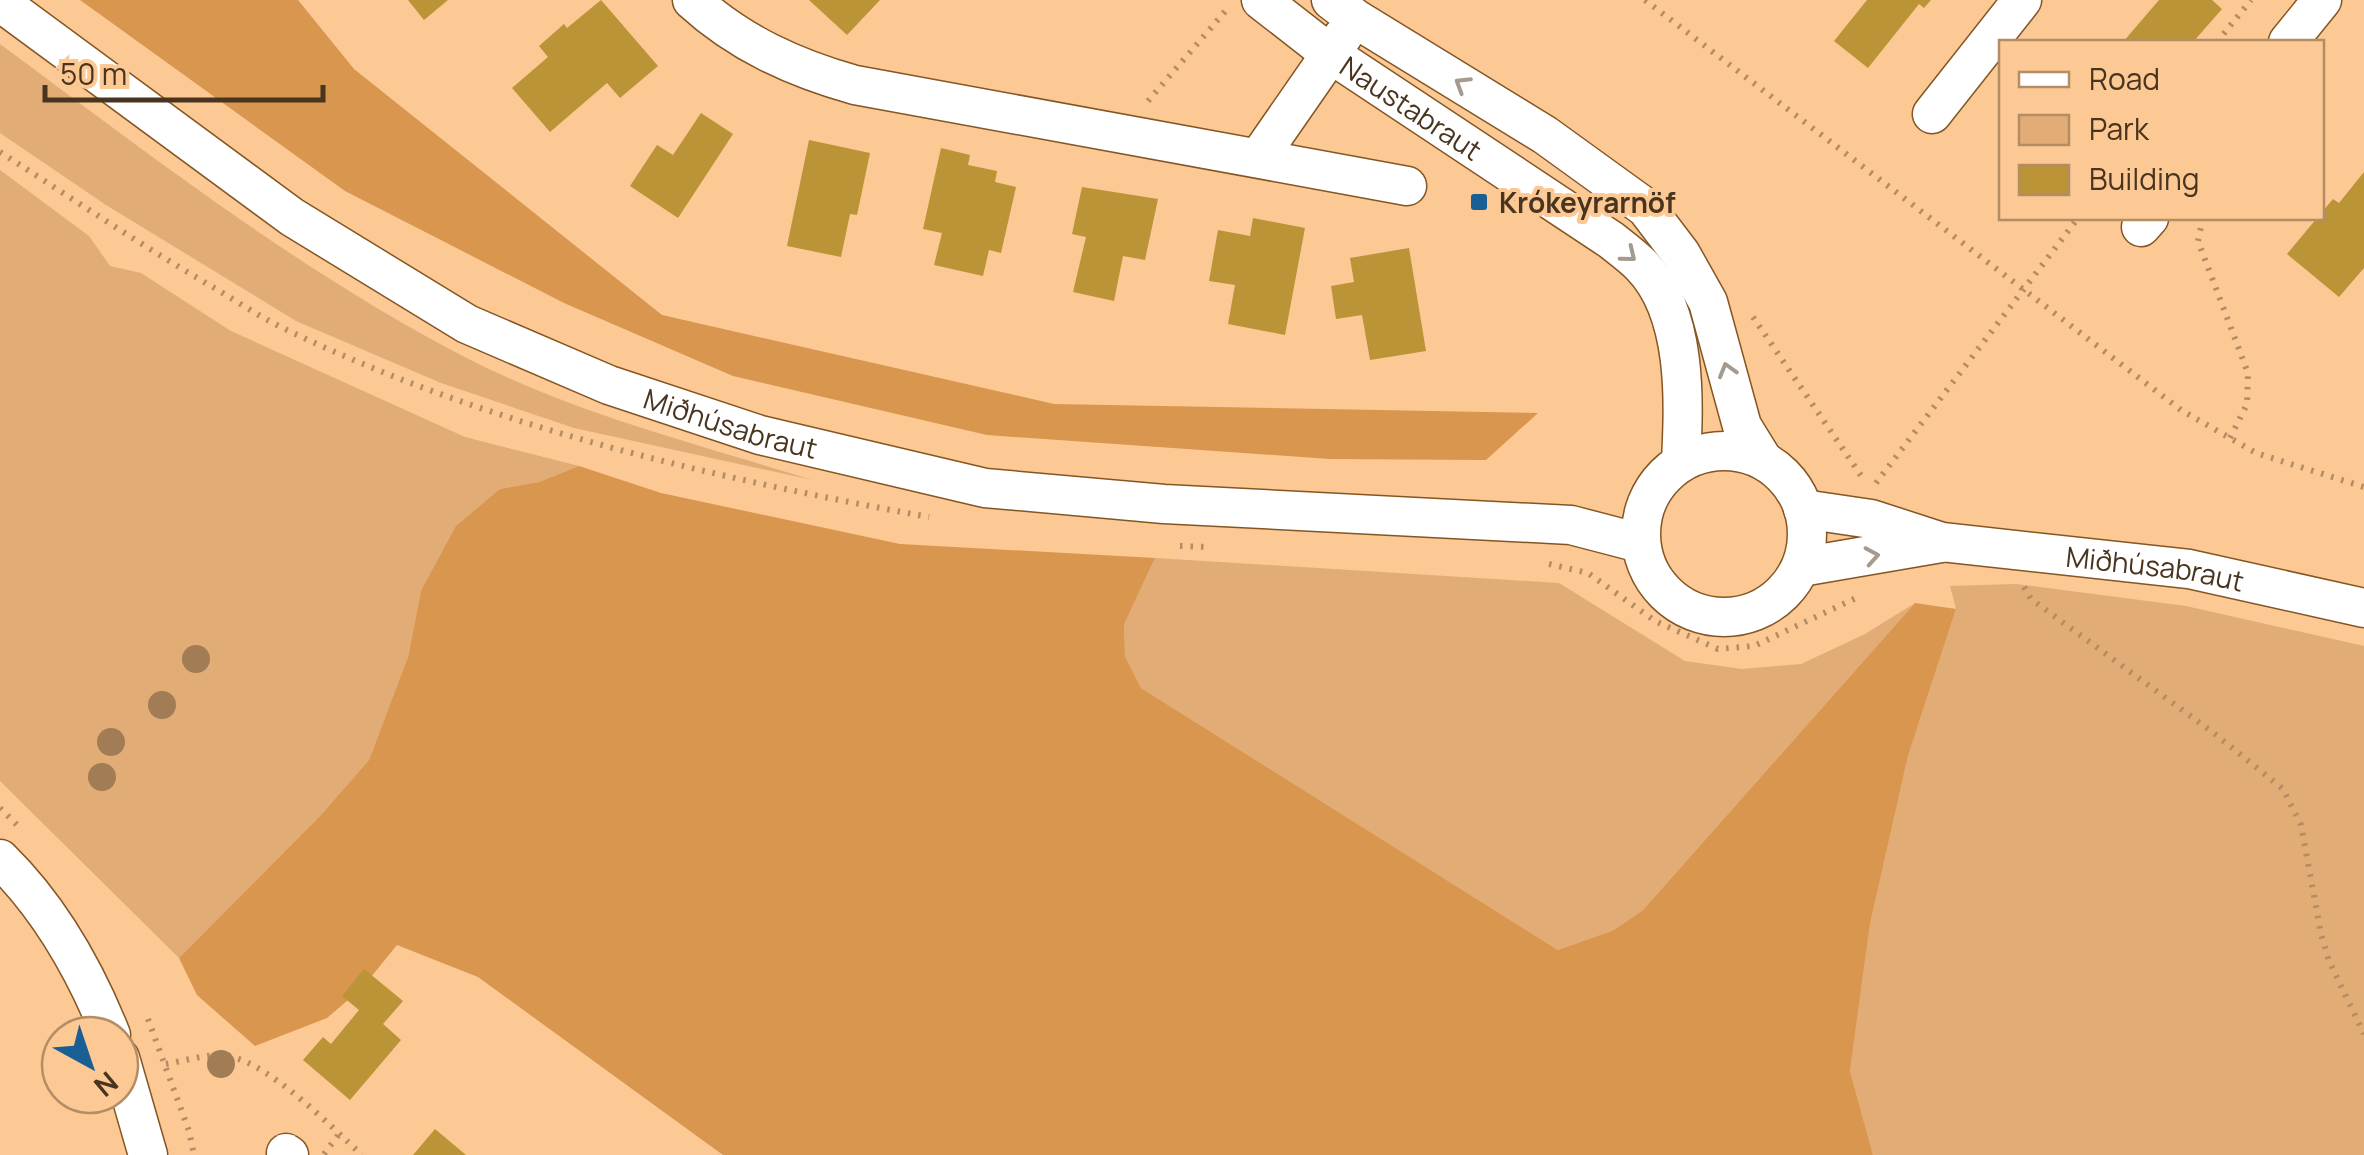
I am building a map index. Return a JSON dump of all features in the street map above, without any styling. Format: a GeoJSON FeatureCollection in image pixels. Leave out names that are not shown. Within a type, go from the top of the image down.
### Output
{"type":"FeatureCollection","features":[{"type":"Feature","properties":{"kind":"street"},"geometry":{"type":"LineString","coordinates":[[692,0],[742,40],[805,71],[855,85],[1407,186]]}},
{"type":"Feature","properties":{"kind":"street","name":"Naustabraut"},"geometry":{"type":"LineString","coordinates":[[1261,0],[1329,53],[1610,240],[1644,267],[1670,313],[1685,392],[1680,462]]}},
{"type":"Feature","properties":{"kind":"street"},"geometry":{"type":"LineString","coordinates":[[1932,114],[2022,0]]}},
{"type":"Feature","properties":{"kind":"street"},"geometry":{"type":"LineString","coordinates":[[2290,40],[2322,0]]}},
{"type":"Feature","properties":{"kind":"street","name":"Miðhúsabraut"},"geometry":{"type":"LineString","coordinates":[[0,2],[292,217],[467,324],[609,385],[722,423],[985,488],[1164,504],[1571,525],[1640,543]]}},
{"type":"Feature","properties":{"kind":"street"},"geometry":{"type":"LineString","coordinates":[[1259,157],[1329,53],[1343,9]]}},
{"type":"Feature","properties":{"kind":"street","name":"Naustabraut"},"geometry":{"type":"LineString","coordinates":[[1343,9],[1545,136],[1646,208],[1680,254],[1708,302],[1742,426],[1763,460]]}},
{"type":"Feature","properties":{"kind":"street"},"geometry":{"type":"LineString","coordinates":[[1736,451],[1763,460],[1780,472],[1804,508],[1808,528],[1801,566],[1786,590],[1765,606],[1739,616],[1712,616],[1686,608],[1664,592],[1648,570],[1640,543],[1641,520],[1649,497],[1662,477],[1680,462],[1707,452],[1736,451]]}},
{"type":"Feature","properties":{"kind":"street","name":"Miðhúsabraut"},"geometry":{"type":"LineString","coordinates":[[1571,525],[1649,497]]}},
{"type":"Feature","properties":{"kind":"street","name":"Miðhúsabraut"},"geometry":{"type":"LineString","coordinates":[[1804,508],[1871,519],[1942,542],[2188,570],[2364,608]]}},
{"type":"Feature","properties":{"kind":"street","name":"Miðhúsabraut"},"geometry":{"type":"LineString","coordinates":[[1801,566],[1868,558],[1942,542]]}},
{"type":"Feature","properties":{"kind":"street"},"geometry":{"type":"LineString","coordinates":[[0,860],[24,882],[63,938],[103,1015]]}},
{"type":"Feature","properties":{"kind":"street"},"geometry":{"type":"LineString","coordinates":[[136,1115],[148,1155]]}},
{"type":"Feature","properties":{"kind":"path"},"geometry":{"type":"LineString","coordinates":[[1132,136],[1151,96],[1235,0]]}},
{"type":"Feature","properties":{"kind":"path"},"geometry":{"type":"LineString","coordinates":[[1646,0],[2180,410],[2256,454],[2364,486]]}},
{"type":"Feature","properties":{"kind":"path"},"geometry":{"type":"LineString","coordinates":[[2220,40],[2251,0]]}},
{"type":"Feature","properties":{"kind":"path"},"geometry":{"type":"LineString","coordinates":[[1871,519],[1872,491],[1882,471],[2076,220]]}},
{"type":"Feature","properties":{"kind":"path"},"geometry":{"type":"LineString","coordinates":[[2203,220],[2198,241],[2248,373],[2246,404],[2230,438]]}},
{"type":"Feature","properties":{"kind":"path"},"geometry":{"type":"LineString","coordinates":[[1553,565],[1588,574],[1655,621],[1718,648],[1754,646],[1867,593],[1868,558]]}},
{"type":"Feature","properties":{"kind":"path"},"geometry":{"type":"LineString","coordinates":[[2015,572],[2031,599],[2215,734],[2282,789],[2302,825],[2329,961],[2364,1034]]}},
{"type":"Feature","properties":{"kind":"path"},"geometry":{"type":"LineString","coordinates":[[166,1064],[218,1055],[238,1058],[300,1098],[362,1155]]}},
{"type":"Feature","properties":{"kind":"path"},"geometry":{"type":"LineString","coordinates":[[300,1154],[340,1134]]}},
{"type":"Feature","properties":{"kind":"green space"},"geometry":{"type":"Polygon","coordinates":[[[0,44],[282,248],[461,355],[589,410],[812,480],[574,428],[441,383],[296,321],[106,205],[0,133],[0,44]]]}},
{"type":"Feature","properties":{"kind":"green space"},"geometry":{"type":"Polygon","coordinates":[[[0,170],[89,236],[110,266],[141,273],[231,331],[465,437],[579,466],[539,482],[500,489],[421,591],[408,657],[369,760],[320,816],[179,958],[0,781],[0,170]]]}},
{"type":"Feature","properties":{"kind":"green space"},"geometry":{"type":"Polygon","coordinates":[[[1155,558],[1559,583],[1685,661],[1742,669],[1801,664],[1865,634],[1915,603],[1643,910],[1614,930],[1558,950],[1141,688],[1125,656],[1124,623],[1155,558]]]}},
{"type":"Feature","properties":{"kind":"green space"},"geometry":{"type":"Polygon","coordinates":[[[2016,584],[2186,606],[2364,646],[2364,1155],[1873,1155],[1850,1071],[1870,924],[1908,756],[1956,609],[1950,586],[2016,584]]]}},
{"type":"Feature","properties":{"kind":"shaded area"},"geometry":{"type":"Polygon","coordinates":[[[80,0],[298,0],[354,69],[662,315],[1054,404],[1538,413],[1486,460],[1330,459],[987,435],[733,376],[564,303],[345,191],[80,0]]]}},
{"type":"Feature","properties":{"kind":"shaded area"},"geometry":{"type":"Polygon","coordinates":[[[579,466],[661,493],[900,544],[1155,558],[1124,624],[1125,656],[1141,688],[1558,950],[1614,930],[1643,910],[1915,603],[1956,609],[1908,756],[1870,924],[1850,1071],[1873,1155],[723,1155],[478,977],[397,945],[362,988],[327,1018],[255,1046],[197,995],[179,958],[320,816],[369,760],[408,657],[421,591],[456,526],[500,489],[539,482],[579,466]]]}},
{"type":"Feature","properties":{"kind":"building"},"geometry":{"type":"Polygon","coordinates":[[[408,0],[448,0],[424,20],[408,0]]]}},
{"type":"Feature","properties":{"kind":"building"},"geometry":{"type":"Polygon","coordinates":[[[601,0],[658,66],[620,98],[607,83],[550,132],[512,88],[548,57],[539,46],[601,0]]]}},
{"type":"Feature","properties":{"kind":"building"},"geometry":{"type":"Polygon","coordinates":[[[809,0],[880,0],[847,35],[809,0]]]}},
{"type":"Feature","properties":{"kind":"building"},"geometry":{"type":"Polygon","coordinates":[[[1867,0],[1931,0],[1924,8],[1919,4],[1868,68],[1834,41],[1867,0]]]}},
{"type":"Feature","properties":{"kind":"building"},"geometry":{"type":"Polygon","coordinates":[[[2159,0],[2212,0],[2222,9],[2195,40],[2125,40],[2159,0]]]}},
{"type":"Feature","properties":{"kind":"building"},"geometry":{"type":"Polygon","coordinates":[[[701,113],[733,134],[678,218],[630,186],[657,145],[673,155],[701,113]]]}},
{"type":"Feature","properties":{"kind":"building"},"geometry":{"type":"Polygon","coordinates":[[[809,140],[870,153],[857,215],[850,214],[841,257],[787,246],[809,140]]]}},
{"type":"Feature","properties":{"kind":"building"},"geometry":{"type":"Polygon","coordinates":[[[941,148],[970,155],[968,165],[997,171],[995,182],[1016,187],[1001,253],[989,250],[983,276],[934,265],[942,233],[923,229],[941,148]]]}},
{"type":"Feature","properties":{"kind":"building"},"geometry":{"type":"Polygon","coordinates":[[[2364,172],[2364,268],[2339,297],[2287,254],[2315,220],[2324,220],[2324,210],[2333,199],[2339,203],[2364,172]]]}},
{"type":"Feature","properties":{"kind":"building"},"geometry":{"type":"Polygon","coordinates":[[[1082,187],[1158,199],[1145,260],[1123,256],[1114,301],[1073,292],[1086,237],[1072,234],[1082,187]]]}},
{"type":"Feature","properties":{"kind":"building"},"geometry":{"type":"Polygon","coordinates":[[[1253,218],[1305,228],[1285,335],[1228,324],[1235,285],[1209,281],[1218,230],[1250,236],[1253,218]]]}},
{"type":"Feature","properties":{"kind":"building"},"geometry":{"type":"Polygon","coordinates":[[[1409,248],[1426,351],[1370,360],[1362,315],[1336,319],[1331,286],[1354,282],[1350,258],[1409,248]]]}},
{"type":"Feature","properties":{"kind":"building"},"geometry":{"type":"Polygon","coordinates":[[[364,969],[403,1001],[383,1024],[401,1040],[350,1100],[303,1060],[323,1037],[331,1044],[359,1010],[342,996],[364,969]]]}},
{"type":"Feature","properties":{"kind":"building"},"geometry":{"type":"Polygon","coordinates":[[[435,1129],[466,1155],[413,1155],[435,1129]]]}},
{"type":"Feature","properties":{"kind":"place","name":"Krókeyrarnöf"},"geometry":{"type":"Point","coordinates":[1479,202]}}]}
